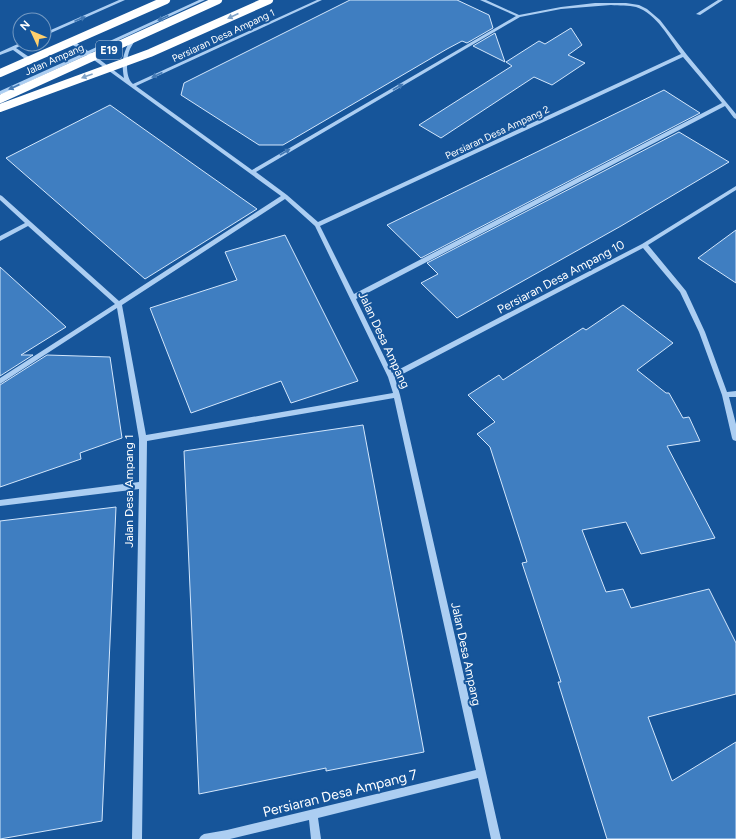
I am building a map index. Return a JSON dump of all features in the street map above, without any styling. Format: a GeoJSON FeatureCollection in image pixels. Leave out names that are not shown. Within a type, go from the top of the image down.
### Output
{"type":"FeatureCollection","features":[{"type":"Feature","properties":{"kind":"highway"},"geometry":{"type":"LineString","coordinates":[[0,69],[149,0]]}},
{"type":"Feature","properties":{"kind":"highway","name":"E19"},"geometry":{"type":"LineString","coordinates":[[0,73],[165,0]]}},
{"type":"Feature","properties":{"kind":"highway","name":"E19"},"geometry":{"type":"LineString","coordinates":[[0,99],[218,0]]}},
{"type":"Feature","properties":{"kind":"highway"},"geometry":{"type":"LineString","coordinates":[[0,108],[150,53],[269,0]]}},
{"type":"Feature","properties":{"kind":"street"},"geometry":{"type":"LineString","coordinates":[[52,31],[123,0]]}},
{"type":"Feature","properties":{"kind":"street","name":"Jalan Ampang"},"geometry":{"type":"LineString","coordinates":[[0,73],[165,0]]}},
{"type":"Feature","properties":{"kind":"street","name":"Jalan Ampang"},"geometry":{"type":"LineString","coordinates":[[0,93],[203,0]]}},
{"type":"Feature","properties":{"kind":"street","name":"Persiaran Desa Ampang 1"},"geometry":{"type":"LineString","coordinates":[[130,84],[320,0]]}},
{"type":"Feature","properties":{"kind":"street"},"geometry":{"type":"LineString","coordinates":[[482,0],[519,16]]}},
{"type":"Feature","properties":{"kind":"street"},"geometry":{"type":"LineString","coordinates":[[698,14],[721,0]]}},
{"type":"Feature","properties":{"kind":"street"},"geometry":{"type":"LineString","coordinates":[[252,172],[519,16],[543,10],[584,4],[612,3],[636,6],[656,17],[684,55],[736,117]]}},
{"type":"Feature","properties":{"kind":"street"},"geometry":{"type":"LineString","coordinates":[[130,84],[124,69],[126,50],[131,42],[146,26]]}},
{"type":"Feature","properties":{"kind":"street","name":"Jalan Desa Ampang"},"geometry":{"type":"LineString","coordinates":[[72,42],[285,196],[317,225],[398,395],[496,839]]}},
{"type":"Feature","properties":{"kind":"street"},"geometry":{"type":"LineString","coordinates":[[0,54],[12,48]]}},
{"type":"Feature","properties":{"kind":"street"},"geometry":{"type":"LineString","coordinates":[[19,52],[30,60]]}},
{"type":"Feature","properties":{"kind":"street","name":"Persiaran Desa Ampang 2"},"geometry":{"type":"LineString","coordinates":[[317,225],[684,55]]}},
{"type":"Feature","properties":{"kind":"street"},"geometry":{"type":"LineString","coordinates":[[352,298],[725,104]]}},
{"type":"Feature","properties":{"kind":"street","name":"Persiaran Desa Ampang 10"},"geometry":{"type":"LineString","coordinates":[[391,378],[644,245],[736,188]]}},
{"type":"Feature","properties":{"kind":"street"},"geometry":{"type":"LineString","coordinates":[[0,381],[285,196]]}},
{"type":"Feature","properties":{"kind":"street"},"geometry":{"type":"LineString","coordinates":[[0,197],[119,304]]}},
{"type":"Feature","properties":{"kind":"street"},"geometry":{"type":"LineString","coordinates":[[0,240],[29,223]]}},
{"type":"Feature","properties":{"kind":"street"},"geometry":{"type":"LineString","coordinates":[[644,245],[683,291],[702,332],[724,395],[736,438]]}},
{"type":"Feature","properties":{"kind":"street","name":"Jalan Desa Ampang 1"},"geometry":{"type":"LineString","coordinates":[[119,304],[143,439],[137,839]]}},
{"type":"Feature","properties":{"kind":"street"},"geometry":{"type":"LineString","coordinates":[[724,395],[736,394]]}},
{"type":"Feature","properties":{"kind":"street"},"geometry":{"type":"LineString","coordinates":[[143,439],[398,395]]}},
{"type":"Feature","properties":{"kind":"street"},"geometry":{"type":"LineString","coordinates":[[0,503],[142,485]]}},
{"type":"Feature","properties":{"kind":"street","name":"Persiaran Desa Ampang 7"},"geometry":{"type":"LineString","coordinates":[[204,839],[227,835],[481,773]]}},
{"type":"Feature","properties":{"kind":"street"},"geometry":{"type":"LineString","coordinates":[[313,814],[316,839]]}},
{"type":"Feature","properties":{"kind":"building"},"geometry":{"type":"Polygon","coordinates":[[[350,0],[457,0],[489,15],[493,28],[467,43],[462,41],[447,49],[283,145],[259,145],[181,95],[184,83],[350,0]]]}},
{"type":"Feature","properties":{"kind":"building"},"geometry":{"type":"Polygon","coordinates":[[[571,28],[582,45],[568,55],[585,63],[552,85],[534,77],[441,138],[419,125],[512,66],[506,62],[539,41],[545,44],[571,28]]]}},
{"type":"Feature","properties":{"kind":"building"},"geometry":{"type":"Polygon","coordinates":[[[495,33],[505,62],[473,46],[495,33]]]}},
{"type":"Feature","properties":{"kind":"building"},"geometry":{"type":"Polygon","coordinates":[[[664,90],[700,113],[421,258],[387,225],[664,90]]]}},
{"type":"Feature","properties":{"kind":"building"},"geometry":{"type":"Polygon","coordinates":[[[110,105],[257,209],[145,279],[6,158],[110,105]]]}},
{"type":"Feature","properties":{"kind":"building"},"geometry":{"type":"Polygon","coordinates":[[[679,132],[729,162],[621,226],[457,318],[421,283],[438,274],[427,263],[679,132]]]}},
{"type":"Feature","properties":{"kind":"building"},"geometry":{"type":"Polygon","coordinates":[[[736,230],[736,283],[698,258],[736,230]]]}},
{"type":"Feature","properties":{"kind":"building"},"geometry":{"type":"Polygon","coordinates":[[[285,235],[358,381],[291,403],[281,381],[191,413],[150,308],[237,280],[225,252],[285,235]]]}},
{"type":"Feature","properties":{"kind":"building"},"geometry":{"type":"Polygon","coordinates":[[[0,267],[66,327],[21,355],[33,355],[0,376],[0,267]]]}},
{"type":"Feature","properties":{"kind":"building"},"geometry":{"type":"Polygon","coordinates":[[[623,305],[673,343],[637,370],[666,393],[669,393],[683,418],[689,417],[700,441],[667,446],[715,538],[641,554],[626,522],[582,530],[606,592],[623,589],[631,608],[709,589],[736,643],[736,694],[648,717],[672,781],[736,742],[736,839],[607,839],[558,682],[561,682],[522,563],[527,562],[490,447],[477,434],[495,422],[468,395],[499,375],[503,380],[583,328],[586,330],[623,305]]]}},
{"type":"Feature","properties":{"kind":"building"},"geometry":{"type":"Polygon","coordinates":[[[47,355],[110,357],[122,438],[80,453],[81,459],[0,487],[0,385],[47,355]]]}},
{"type":"Feature","properties":{"kind":"building"},"geometry":{"type":"Polygon","coordinates":[[[363,425],[424,752],[326,771],[326,768],[199,794],[184,451],[363,425]]]}},
{"type":"Feature","properties":{"kind":"building"},"geometry":{"type":"Polygon","coordinates":[[[116,507],[102,821],[0,839],[0,521],[116,507]]]}}]}
